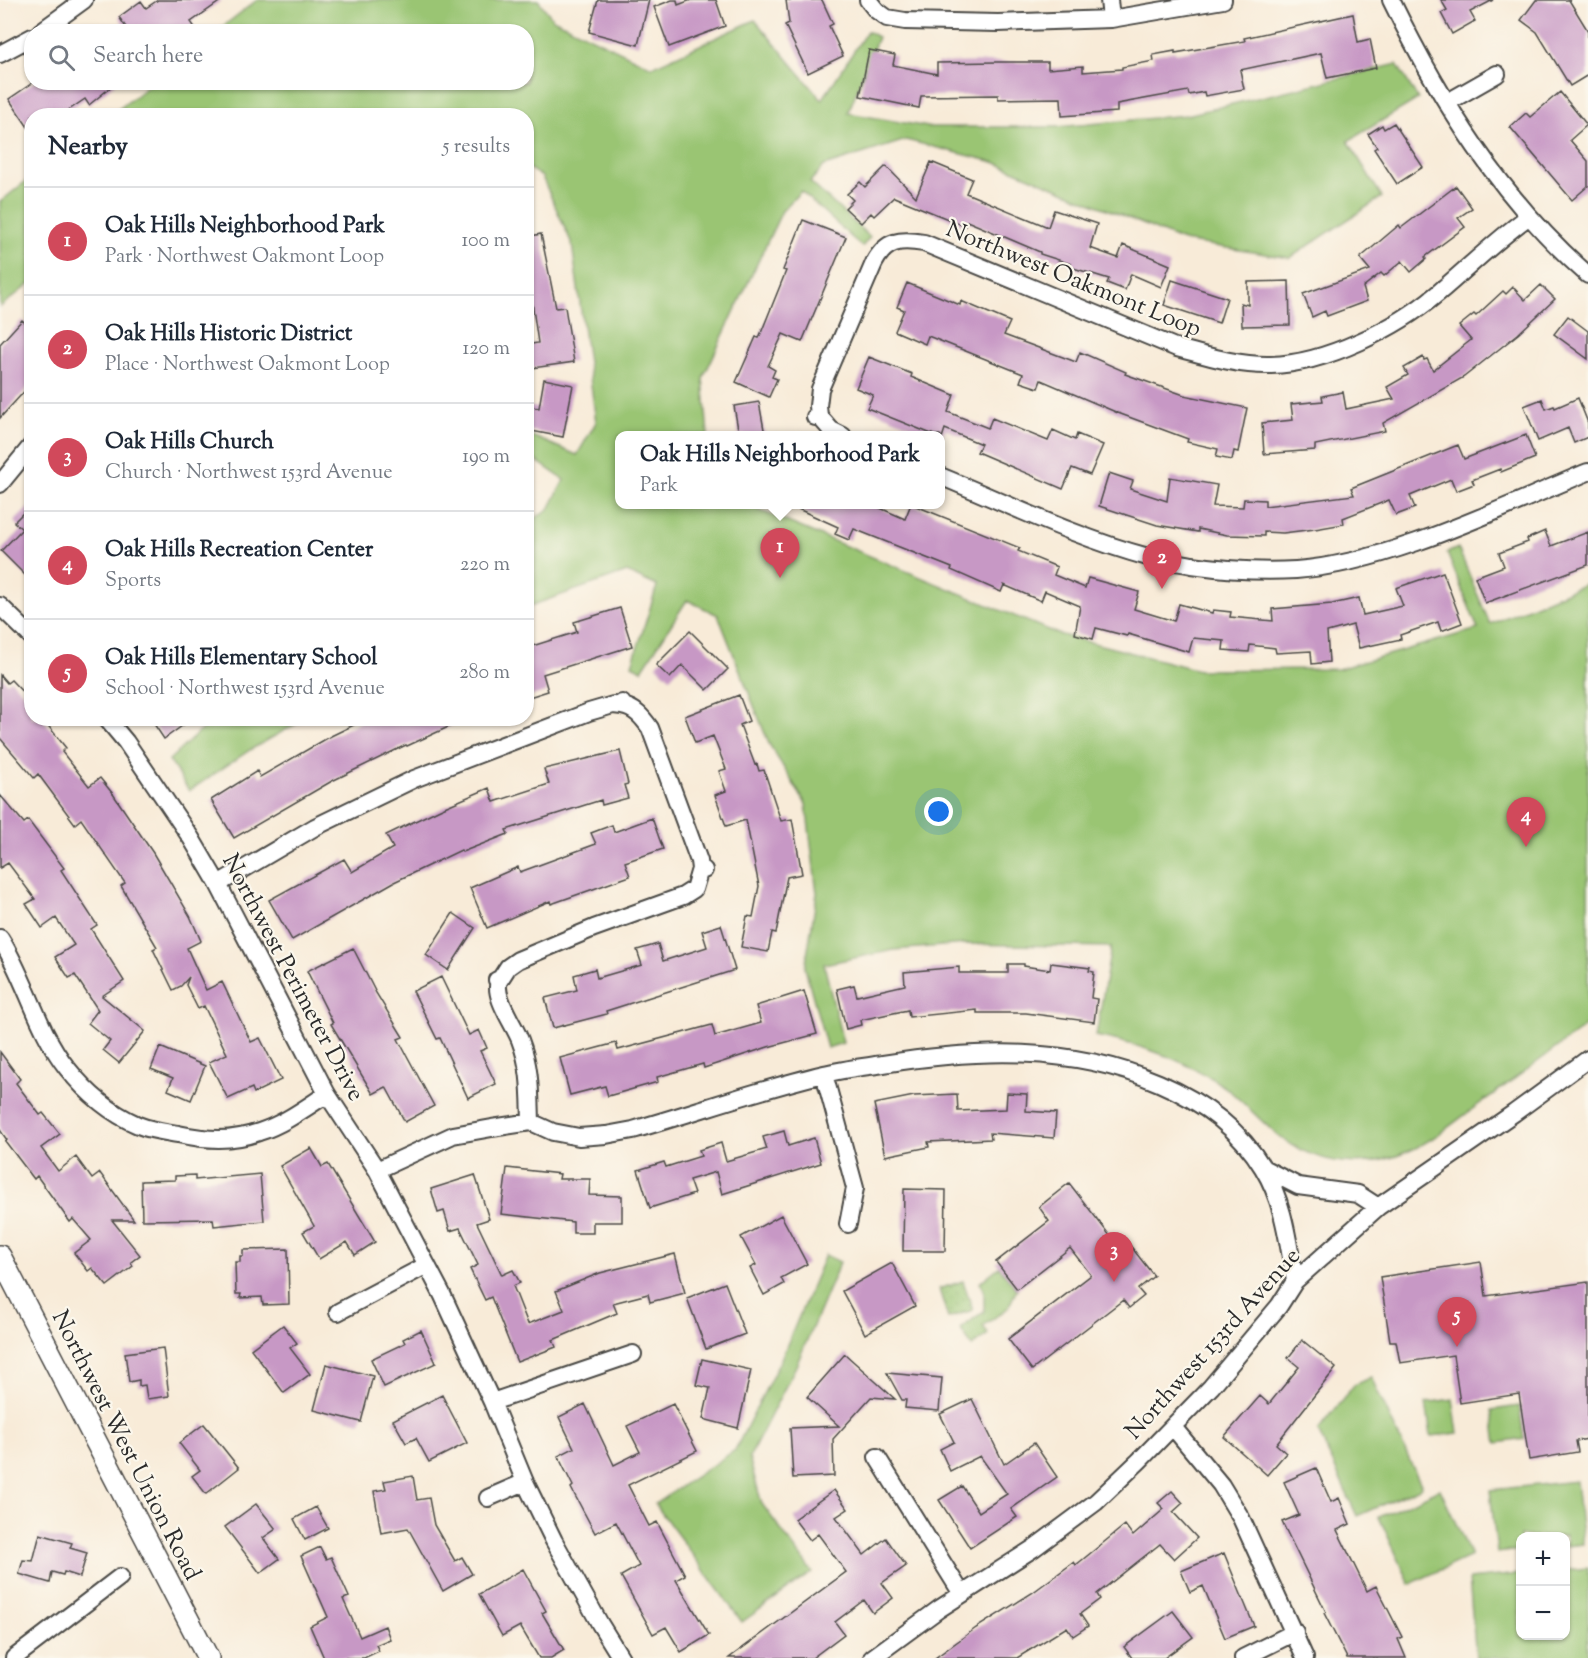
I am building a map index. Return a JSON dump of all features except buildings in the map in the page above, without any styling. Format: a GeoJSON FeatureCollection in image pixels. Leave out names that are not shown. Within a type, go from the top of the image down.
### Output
{"type":"FeatureCollection","features":[{"type":"Feature","properties":{"kind":"street"},"geometry":{"type":"LineString","coordinates":[[51,24],[84,0]]}},
{"type":"Feature","properties":{"kind":"street"},"geometry":{"type":"LineString","coordinates":[[867,0],[887,18],[905,21],[998,23],[1111,19],[1223,0]]}},
{"type":"Feature","properties":{"kind":"street"},"geometry":{"type":"LineString","coordinates":[[1109,0],[1111,19]]}},
{"type":"Feature","properties":{"kind":"street"},"geometry":{"type":"LineString","coordinates":[[1390,0],[1419,57],[1481,156],[1504,188],[1528,217],[1588,275]]}},
{"type":"Feature","properties":{"kind":"street"},"geometry":{"type":"LineString","coordinates":[[0,54],[24,41]]}},
{"type":"Feature","properties":{"kind":"street"},"geometry":{"type":"LineString","coordinates":[[1448,102],[1497,74]]}},
{"type":"Feature","properties":{"kind":"street","name":"Northwest Oakmont Loop"},"geometry":{"type":"LineString","coordinates":[[833,431],[817,416],[818,397],[874,263],[880,251],[891,243],[910,241],[924,243],[1177,348],[1216,359],[1271,365],[1302,362],[1361,341],[1389,328],[1435,296],[1511,229],[1528,217]]}},
{"type":"Feature","properties":{"kind":"street"},"geometry":{"type":"LineString","coordinates":[[0,484],[24,455]]}},
{"type":"Feature","properties":{"kind":"street"},"geometry":{"type":"LineString","coordinates":[[945,478],[1106,543],[1149,557],[1217,568],[1258,571],[1297,570],[1335,564],[1396,548],[1445,531],[1588,472]]}},
{"type":"Feature","properties":{"kind":"street"},"geometry":{"type":"LineString","coordinates":[[0,606],[24,629]]}},
{"type":"Feature","properties":{"kind":"street"},"geometry":{"type":"LineString","coordinates":[[218,884],[315,828],[414,779],[589,712],[622,704],[632,709],[650,728],[702,870],[694,889],[683,896],[594,928],[518,960],[508,967],[498,980],[498,995],[526,1059],[530,1077],[531,1122]]}},
{"type":"Feature","properties":{"kind":"street","name":"Northwest Perimeter Drive"},"geometry":{"type":"LineString","coordinates":[[113,726],[165,799],[218,884],[327,1094],[376,1170],[427,1265],[492,1402],[525,1482],[571,1573],[621,1658]]}},
{"type":"Feature","properties":{"kind":"street"},"geometry":{"type":"LineString","coordinates":[[1,944],[49,1039],[67,1068],[90,1093],[113,1112],[140,1126],[210,1140],[257,1133],[281,1123],[327,1094]]}},
{"type":"Feature","properties":{"kind":"street"},"geometry":{"type":"LineString","coordinates":[[376,1170],[453,1135],[531,1122],[553,1132],[579,1137],[606,1135],[633,1130],[824,1074],[909,1060],[999,1052],[1096,1061],[1135,1072],[1173,1089],[1207,1108],[1242,1138],[1263,1168],[1280,1204],[1295,1281]]}},
{"type":"Feature","properties":{"kind":"street","name":"Northwest 153rd Avenue"},"geometry":{"type":"LineString","coordinates":[[872,1658],[962,1594],[1035,1548],[1096,1502],[1211,1387],[1279,1306],[1295,1281],[1378,1207],[1505,1120],[1588,1059]]}},
{"type":"Feature","properties":{"kind":"street"},"geometry":{"type":"LineString","coordinates":[[824,1074],[855,1188],[848,1224]]}},
{"type":"Feature","properties":{"kind":"street"},"geometry":{"type":"LineString","coordinates":[[1263,1168],[1298,1186],[1358,1194],[1378,1207]]}},
{"type":"Feature","properties":{"kind":"street","name":"Northwest West Union Road"},"geometry":{"type":"LineString","coordinates":[[0,1256],[208,1658]]}},
{"type":"Feature","properties":{"kind":"street"},"geometry":{"type":"LineString","coordinates":[[338,1312],[427,1265]]}},
{"type":"Feature","properties":{"kind":"street"},"geometry":{"type":"LineString","coordinates":[[492,1402],[633,1354]]}},
{"type":"Feature","properties":{"kind":"street"},"geometry":{"type":"LineString","coordinates":[[1173,1427],[1221,1485],[1241,1518],[1305,1658]]}},
{"type":"Feature","properties":{"kind":"street"},"geometry":{"type":"LineString","coordinates":[[877,1457],[962,1594]]}},
{"type":"Feature","properties":{"kind":"street"},"geometry":{"type":"LineString","coordinates":[[488,1498],[525,1482]]}},
{"type":"Feature","properties":{"kind":"street"},"geometry":{"type":"LineString","coordinates":[[15,1658],[120,1577]]}},
{"type":"Feature","properties":{"kind":"street"},"geometry":{"type":"LineString","coordinates":[[1244,1658],[1295,1632]]}},
{"type":"Feature","properties":{"kind":"green space"},"geometry":{"type":"Polygon","coordinates":[[[257,0],[538,0],[553,19],[652,67],[755,20],[822,100],[867,31],[878,37],[848,113],[928,127],[1057,127],[1187,115],[1397,64],[1418,99],[1348,141],[1382,197],[1290,258],[1183,241],[994,162],[906,140],[824,166],[810,182],[870,237],[862,247],[801,191],[782,211],[703,378],[708,431],[615,431],[615,509],[756,509],[1058,634],[1199,670],[1338,669],[1478,629],[1447,553],[1458,548],[1490,624],[1588,583],[1588,1024],[1427,1141],[1393,1157],[1359,1163],[1326,1159],[1295,1146],[1280,1137],[1226,1088],[1196,1069],[1147,1049],[1096,1036],[1111,947],[966,944],[894,950],[824,964],[843,1043],[827,1048],[805,968],[817,893],[806,804],[769,744],[718,615],[687,600],[642,670],[632,665],[657,586],[627,572],[534,605],[534,519],[549,509],[564,480],[534,459],[534,437],[577,455],[596,422],[572,244],[542,177],[534,172],[534,108],[120,108],[143,90],[534,90],[534,24],[226,24],[257,0]]]}},
{"type":"Feature","properties":{"kind":"green space"},"geometry":{"type":"Polygon","coordinates":[[[24,183],[24,288],[0,307],[0,202],[24,183]]]}},
{"type":"Feature","properties":{"kind":"green space"},"geometry":{"type":"Polygon","coordinates":[[[205,726],[293,726],[250,750],[189,791],[169,760],[205,726]]]}},
{"type":"Feature","properties":{"kind":"green space"},"geometry":{"type":"Polygon","coordinates":[[[825,1255],[840,1262],[796,1366],[749,1458],[762,1504],[812,1572],[742,1622],[655,1504],[735,1450],[781,1359],[825,1255]]]}},
{"type":"Feature","properties":{"kind":"green space"},"geometry":{"type":"Polygon","coordinates":[[[999,1267],[1017,1289],[1008,1308],[983,1326],[988,1334],[972,1346],[960,1329],[984,1311],[984,1290],[979,1283],[999,1267]]]}},
{"type":"Feature","properties":{"kind":"green space"},"geometry":{"type":"Polygon","coordinates":[[[963,1281],[973,1310],[948,1318],[939,1289],[963,1281]]]}},
{"type":"Feature","properties":{"kind":"green space"},"geometry":{"type":"Polygon","coordinates":[[[1371,1377],[1422,1487],[1357,1516],[1318,1431],[1354,1385],[1371,1377]]]}},
{"type":"Feature","properties":{"kind":"green space"},"geometry":{"type":"Polygon","coordinates":[[[1453,1399],[1458,1433],[1431,1436],[1426,1403],[1453,1399]]]}},
{"type":"Feature","properties":{"kind":"green space"},"geometry":{"type":"Polygon","coordinates":[[[1519,1406],[1524,1439],[1497,1443],[1492,1410],[1519,1406]]]}},
{"type":"Feature","properties":{"kind":"green space"},"geometry":{"type":"Polygon","coordinates":[[[1576,1481],[1583,1544],[1570,1546],[1570,1532],[1516,1532],[1516,1551],[1497,1553],[1490,1490],[1576,1481]]]}},
{"type":"Feature","properties":{"kind":"green space"},"geometry":{"type":"Polygon","coordinates":[[[1440,1489],[1471,1556],[1410,1584],[1379,1517],[1440,1489]]]}},
{"type":"Feature","properties":{"kind":"green space"},"geometry":{"type":"Polygon","coordinates":[[[1588,1568],[1588,1658],[1476,1658],[1469,1579],[1516,1574],[1516,1640],[1570,1640],[1570,1570],[1588,1568]]]}},
{"type":"Feature","properties":{"kind":"place","name":"Oak Hills Neighborhood Park"},"geometry":{"type":"Point","coordinates":[780,578]}},
{"type":"Feature","properties":{"kind":"place","name":"Oak Hills Historic District"},"geometry":{"type":"Point","coordinates":[1162,589]}},
{"type":"Feature","properties":{"kind":"place","name":"Oak Hills Recreation Center"},"geometry":{"type":"Point","coordinates":[1526,847]}},
{"type":"Feature","properties":{"kind":"place","name":"Oak Hills Church"},"geometry":{"type":"Point","coordinates":[1114,1282]}},
{"type":"Feature","properties":{"kind":"place","name":"Oak Hills Elementary School"},"geometry":{"type":"Point","coordinates":[1457,1347]}}]}
